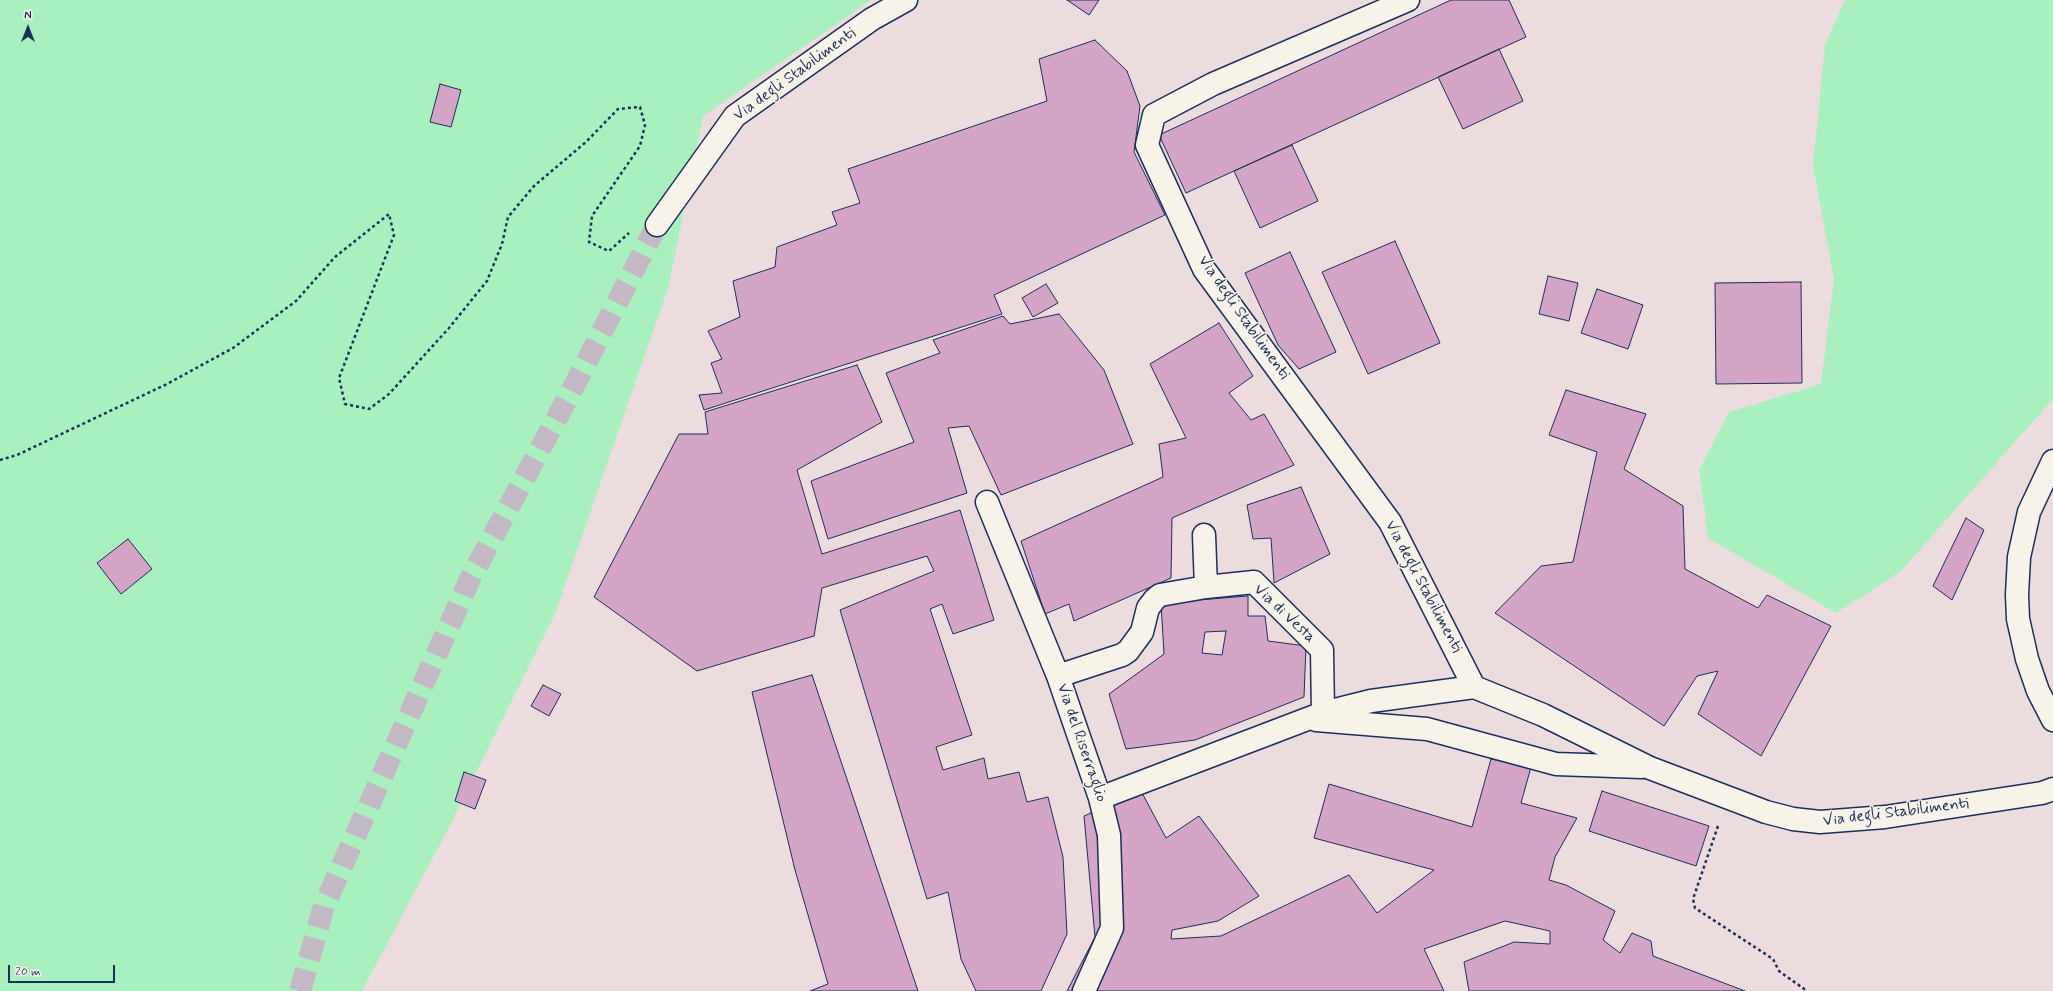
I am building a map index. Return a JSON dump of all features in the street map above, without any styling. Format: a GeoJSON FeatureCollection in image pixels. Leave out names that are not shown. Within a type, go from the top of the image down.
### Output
{"type":"FeatureCollection","features":[{"type":"Feature","properties":{"kind":"street","name":"Via degli Stabilimenti"},"geometry":{"type":"LineString","coordinates":[[657,225],[735,116],[872,19],[906,0]]}},
{"type":"Feature","properties":{"kind":"street","name":"Via degli Stabilimenti"},"geometry":{"type":"LineString","coordinates":[[1408,0],[1213,84],[1154,115],[1147,145],[1204,269],[1390,522],[1474,686]]}},
{"type":"Feature","properties":{"kind":"street"},"geometry":{"type":"LineString","coordinates":[[2053,461],[2028,512],[2019,557],[2017,595],[2018,619],[2027,659],[2038,691],[2053,720]]}},
{"type":"Feature","properties":{"kind":"street","name":"Via del Riserraglio"},"geometry":{"type":"LineString","coordinates":[[987,502],[1058,676],[1100,798],[1109,835],[1112,928],[1084,991]]}},
{"type":"Feature","properties":{"kind":"street"},"geometry":{"type":"LineString","coordinates":[[1204,535],[1206,587]]}},
{"type":"Feature","properties":{"kind":"street","name":"Via di Vesta"},"geometry":{"type":"LineString","coordinates":[[1058,676],[1122,655],[1128,651],[1142,632],[1148,608],[1160,595],[1206,587],[1254,582],[1322,650],[1314,716]]}},
{"type":"Feature","properties":{"kind":"street"},"geometry":{"type":"LineString","coordinates":[[1100,798],[1314,716],[1364,703],[1474,686],[1543,715],[1650,768]]}},
{"type":"Feature","properties":{"kind":"street"},"geometry":{"type":"LineString","coordinates":[[1314,716],[1427,729],[1556,764],[1650,768]]}},
{"type":"Feature","properties":{"kind":"street","name":"Via degli Stabilimenti"},"geometry":{"type":"LineString","coordinates":[[1650,768],[1766,812],[1793,819],[1820,822],[1922,812],[2042,793],[2053,789]]}},
{"type":"Feature","properties":{"kind":"path"},"geometry":{"type":"LineString","coordinates":[[0,460],[18,455],[167,384],[233,348],[296,301],[335,257],[389,214],[394,235],[339,378],[345,404],[369,409],[394,389],[449,328],[487,280],[502,244],[508,217],[534,186],[586,142],[618,109],[640,107],[645,125],[640,146],[592,216],[589,242],[609,251],[635,228]]}},
{"type":"Feature","properties":{"kind":"path"},"geometry":{"type":"LineString","coordinates":[[1719,822],[1693,899],[1695,908],[1773,959],[1779,971],[1807,991]]}},
{"type":"Feature","properties":{"kind":"green space"},"geometry":{"type":"Polygon","coordinates":[[[0,0],[871,0],[703,116],[669,285],[555,614],[446,833],[362,991],[0,991],[0,0]]]}},
{"type":"Feature","properties":{"kind":"green space"},"geometry":{"type":"Polygon","coordinates":[[[1845,0],[2053,0],[2053,399],[1900,572],[1836,613],[1708,538],[1699,470],[1729,412],[1821,384],[1834,279],[1813,166],[1825,45],[1845,0]]]}},
{"type":"Feature","properties":{"kind":"building"},"geometry":{"type":"Polygon","coordinates":[[[1067,0],[1099,0],[1089,15],[1067,0]]]}},
{"type":"Feature","properties":{"kind":"building"},"geometry":{"type":"Polygon","coordinates":[[[1451,0],[1509,0],[1526,37],[1186,193],[1159,135],[1451,0]]]}},
{"type":"Feature","properties":{"kind":"building"},"geometry":{"type":"Polygon","coordinates":[[[1095,40],[1127,71],[1140,106],[1134,152],[1165,215],[994,295],[1002,314],[704,410],[699,395],[722,393],[711,363],[722,359],[708,331],[740,317],[733,281],[775,267],[777,247],[837,225],[832,212],[860,203],[848,169],[1047,101],[1039,59],[1095,40]]]}},
{"type":"Feature","properties":{"kind":"building"},"geometry":{"type":"Polygon","coordinates":[[[1499,49],[1523,101],[1463,129],[1438,77],[1499,49]]]}},
{"type":"Feature","properties":{"kind":"building"},"geometry":{"type":"Polygon","coordinates":[[[440,84],[461,90],[451,127],[430,122],[440,84]]]}},
{"type":"Feature","properties":{"kind":"building"},"geometry":{"type":"Polygon","coordinates":[[[1292,145],[1318,201],[1260,228],[1234,171],[1292,145]]]}},
{"type":"Feature","properties":{"kind":"building"},"geometry":{"type":"Polygon","coordinates":[[[1395,241],[1440,343],[1368,374],[1322,272],[1395,241]]]}},
{"type":"Feature","properties":{"kind":"building"},"geometry":{"type":"Polygon","coordinates":[[[1290,252],[1336,352],[1299,369],[1278,345],[1245,273],[1290,252]]]}},
{"type":"Feature","properties":{"kind":"building"},"geometry":{"type":"Polygon","coordinates":[[[1548,276],[1578,283],[1569,321],[1539,314],[1548,276]]]}},
{"type":"Feature","properties":{"kind":"building"},"geometry":{"type":"Polygon","coordinates":[[[1801,282],[1802,383],[1716,384],[1715,283],[1801,282]]]}},
{"type":"Feature","properties":{"kind":"building"},"geometry":{"type":"Polygon","coordinates":[[[1046,284],[1058,303],[1033,317],[1022,298],[1046,284]]]}},
{"type":"Feature","properties":{"kind":"building"},"geometry":{"type":"Polygon","coordinates":[[[1597,289],[1643,305],[1628,349],[1581,333],[1597,289]]]}},
{"type":"Feature","properties":{"kind":"building"},"geometry":{"type":"Polygon","coordinates":[[[1059,314],[1104,370],[1133,444],[1001,495],[969,426],[948,428],[967,493],[828,539],[811,481],[914,442],[886,373],[940,353],[933,340],[1003,316],[1010,324],[1059,314]]]}},
{"type":"Feature","properties":{"kind":"building"},"geometry":{"type":"Polygon","coordinates":[[[1219,323],[1253,376],[1229,393],[1251,420],[1264,414],[1294,465],[1172,518],[1171,578],[1074,621],[1069,604],[1045,614],[1021,541],[1163,477],[1159,444],[1186,438],[1150,364],[1219,323]]]}},
{"type":"Feature","properties":{"kind":"building"},"geometry":{"type":"Polygon","coordinates":[[[857,365],[882,422],[797,470],[822,554],[960,510],[994,620],[953,634],[942,604],[930,609],[972,735],[936,747],[943,770],[984,758],[988,779],[1019,772],[1027,802],[1048,797],[1063,857],[1067,934],[1041,991],[976,991],[961,959],[948,892],[927,899],[840,610],[934,571],[927,556],[822,588],[814,636],[697,671],[594,597],[679,434],[708,434],[705,412],[857,365]]]}},
{"type":"Feature","properties":{"kind":"building"},"geometry":{"type":"Polygon","coordinates":[[[1566,390],[1646,414],[1624,469],[1683,506],[1685,569],[1758,608],[1767,595],[1831,626],[1761,756],[1698,714],[1718,671],[1697,676],[1664,726],[1495,613],[1541,566],[1573,562],[1597,452],[1549,435],[1566,390]]]}},
{"type":"Feature","properties":{"kind":"building"},"geometry":{"type":"Polygon","coordinates":[[[1301,487],[1330,554],[1274,583],[1271,538],[1253,539],[1247,505],[1301,487]]]}},
{"type":"Feature","properties":{"kind":"building"},"geometry":{"type":"Polygon","coordinates":[[[1966,518],[1984,530],[1952,600],[1933,586],[1966,518]]]}},
{"type":"Feature","properties":{"kind":"building"},"geometry":{"type":"Polygon","coordinates":[[[128,539],[152,569],[121,594],[97,563],[128,539]]]}},
{"type":"Feature","properties":{"kind":"building"},"geometry":{"type":"Polygon","coordinates":[[[1248,596],[1248,616],[1265,616],[1268,641],[1306,646],[1304,697],[1195,740],[1126,749],[1109,694],[1164,654],[1161,603],[1248,596]],[[1226,631],[1205,632],[1202,653],[1222,655],[1226,631]]]}},
{"type":"Feature","properties":{"kind":"building"},"geometry":{"type":"Polygon","coordinates":[[[812,675],[918,991],[810,991],[828,984],[795,870],[752,692],[812,675]]]}},
{"type":"Feature","properties":{"kind":"building"},"geometry":{"type":"Polygon","coordinates":[[[543,685],[561,694],[549,716],[531,706],[543,685]]]}},
{"type":"Feature","properties":{"kind":"building"},"geometry":{"type":"Polygon","coordinates":[[[1491,759],[1531,767],[1521,803],[1577,818],[1555,857],[1549,880],[1566,885],[1615,911],[1603,940],[1620,953],[1632,933],[1651,941],[1653,956],[1745,991],[1469,991],[1464,962],[1514,942],[1550,944],[1550,931],[1505,921],[1424,949],[1444,991],[1067,991],[1095,937],[1084,816],[1141,791],[1166,838],[1199,816],[1259,896],[1218,921],[1172,930],[1171,939],[1221,936],[1349,875],[1377,913],[1434,870],[1314,838],[1329,784],[1472,827],[1491,759]]]}},
{"type":"Feature","properties":{"kind":"building"},"geometry":{"type":"Polygon","coordinates":[[[464,772],[486,780],[475,809],[455,801],[464,772]]]}},
{"type":"Feature","properties":{"kind":"building"},"geometry":{"type":"Polygon","coordinates":[[[1602,791],[1709,826],[1696,866],[1589,831],[1602,791]]]}},
{"type":"Feature","properties":{"kind":"tunnel"},"geometry":{"type":"LineString","coordinates":[[300,991],[324,906],[471,577],[573,388],[657,225]]}}]}
